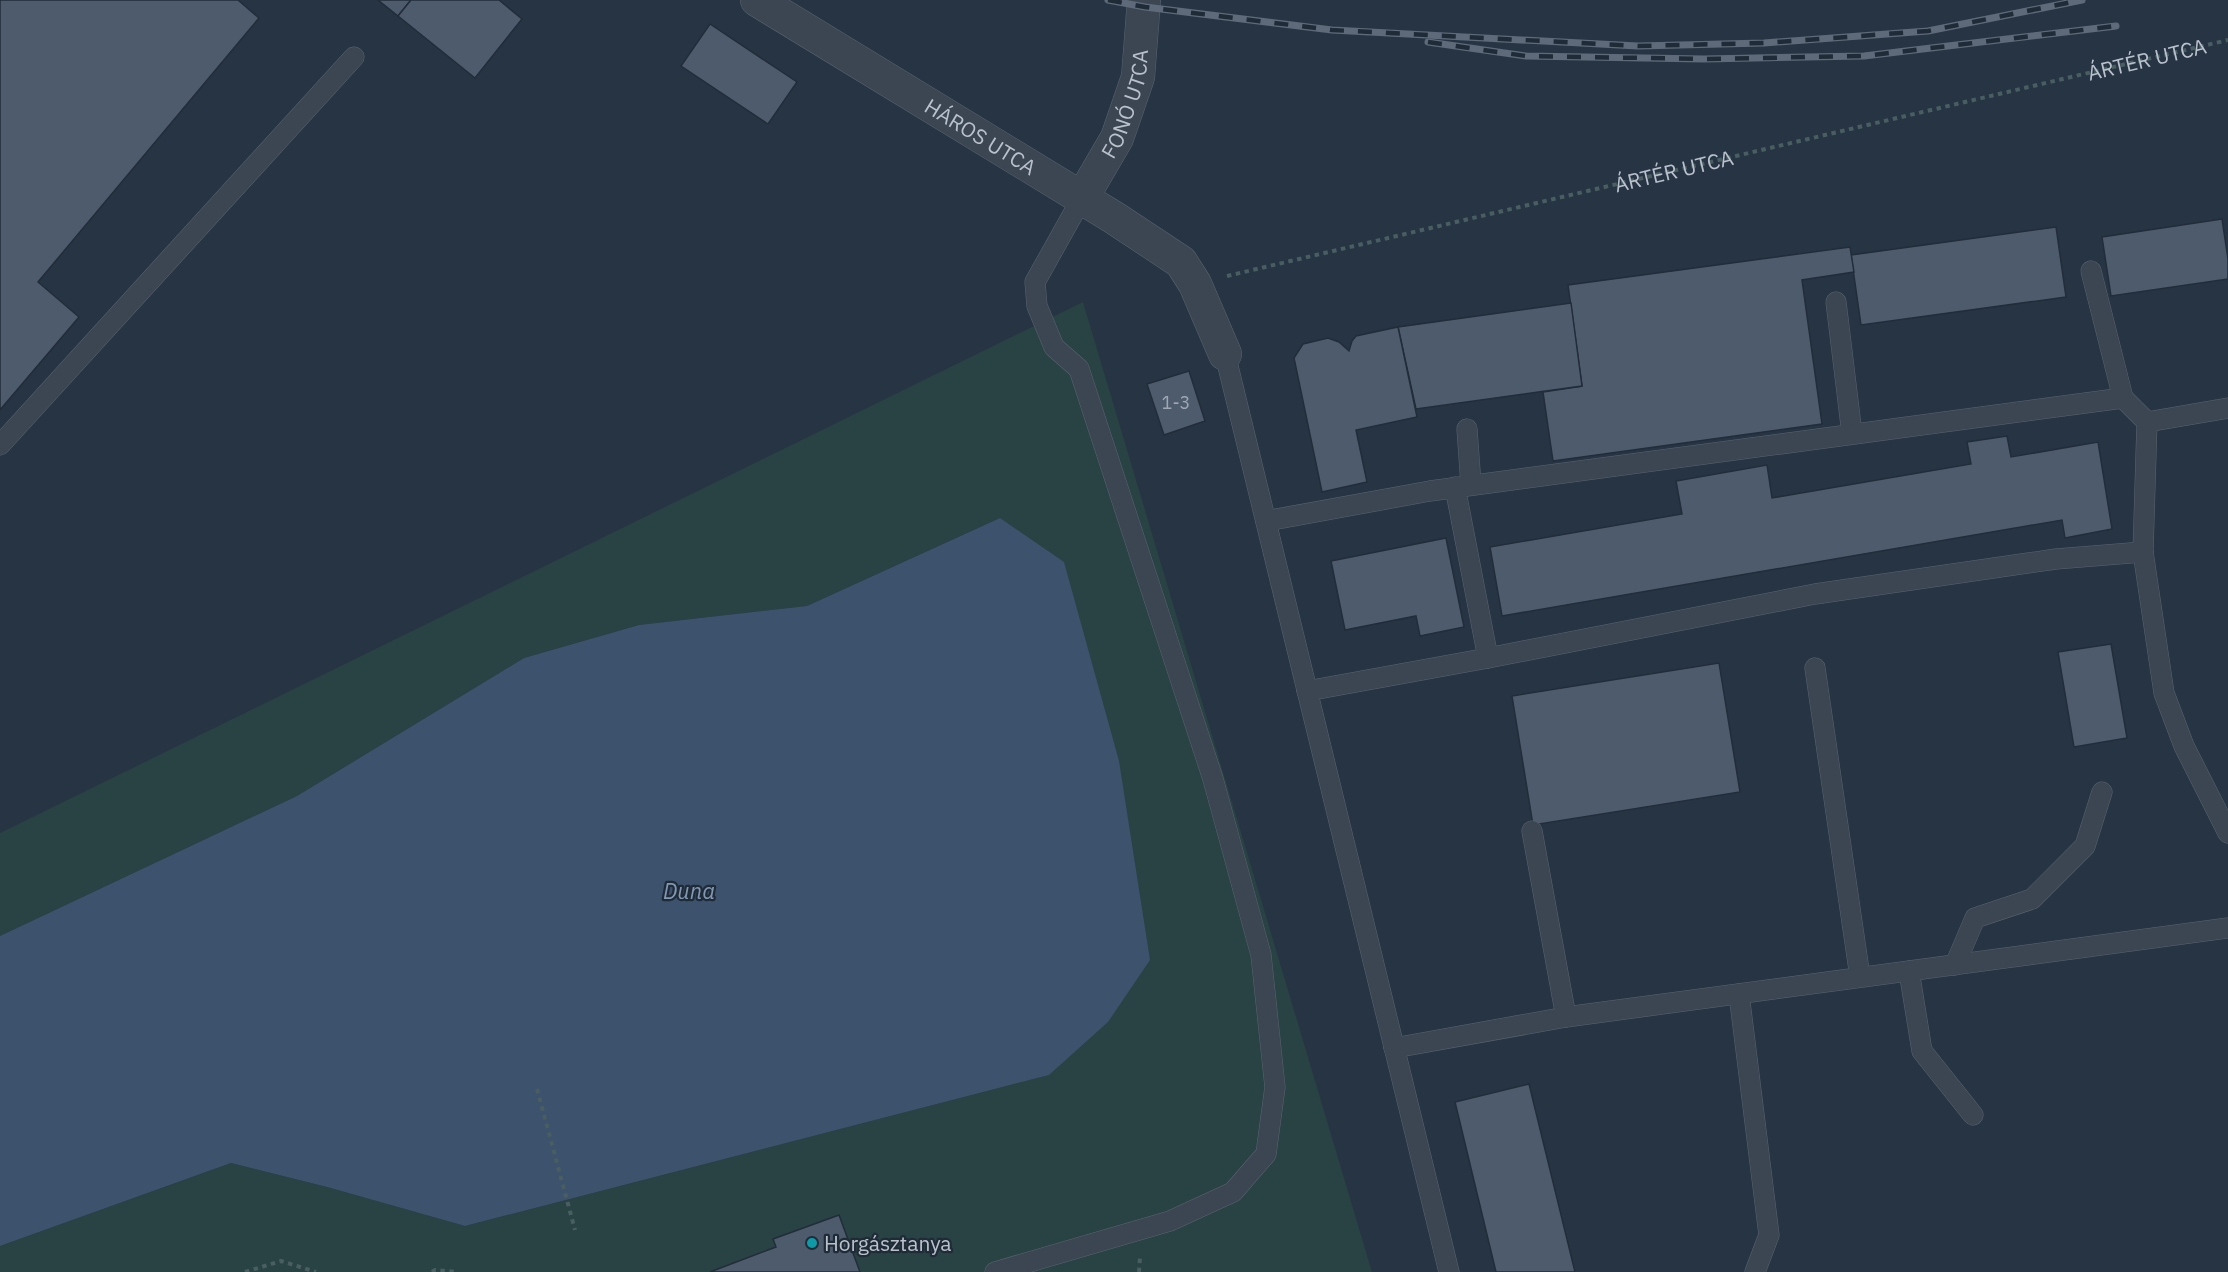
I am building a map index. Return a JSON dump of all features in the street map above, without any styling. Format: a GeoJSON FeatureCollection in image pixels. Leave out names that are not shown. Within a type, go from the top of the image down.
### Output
{"type":"FeatureCollection","features":[{"type":"Feature","properties":{"kind":"street","name":"HÁROS UTCA"},"geometry":{"type":"LineString","coordinates":[[757,0],[1082,198],[1181,262],[1196,284]]}},
{"type":"Feature","properties":{"kind":"street","name":"FONÓ UTCA"},"geometry":{"type":"LineString","coordinates":[[1082,198],[1117,138],[1138,77],[1144,0]]}},
{"type":"Feature","properties":{"kind":"street"},"geometry":{"type":"LineString","coordinates":[[1196,284],[1225,354]]}},
{"type":"Feature","properties":{"kind":"lane"},"geometry":{"type":"LineString","coordinates":[[0,446],[354,57]]}},
{"type":"Feature","properties":{"kind":"lane"},"geometry":{"type":"LineString","coordinates":[[995,1272],[1170,1221],[1233,1192],[1266,1154],[1275,1088],[1261,955],[1213,779],[1079,369],[1054,347],[1037,306],[1035,282],[1082,198]]}},
{"type":"Feature","properties":{"kind":"lane"},"geometry":{"type":"LineString","coordinates":[[2091,271],[2123,398],[2147,422],[2143,552],[2164,693],[2184,746],[2228,833]]}},
{"type":"Feature","properties":{"kind":"lane"},"geometry":{"type":"LineString","coordinates":[[1836,302],[1852,434]]}},
{"type":"Feature","properties":{"kind":"lane"},"geometry":{"type":"LineString","coordinates":[[1225,354],[1449,1272]]}},
{"type":"Feature","properties":{"kind":"lane"},"geometry":{"type":"LineString","coordinates":[[1266,521],[1463,486],[2123,398]]}},
{"type":"Feature","properties":{"kind":"lane"},"geometry":{"type":"LineString","coordinates":[[2147,422],[2228,408]]}},
{"type":"Feature","properties":{"kind":"lane"},"geometry":{"type":"LineString","coordinates":[[1467,429],[1463,486],[1488,658]]}},
{"type":"Feature","properties":{"kind":"lane"},"geometry":{"type":"LineString","coordinates":[[1307,691],[1815,594],[2056,559],[2143,552]]}},
{"type":"Feature","properties":{"kind":"lane"},"geometry":{"type":"LineString","coordinates":[[1815,668],[1860,978]]}},
{"type":"Feature","properties":{"kind":"lane"},"geometry":{"type":"LineString","coordinates":[[1955,964],[1975,918],[2032,899],[2085,846],[2102,792]]}},
{"type":"Feature","properties":{"kind":"lane"},"geometry":{"type":"LineString","coordinates":[[1532,831],[1566,1017]]}},
{"type":"Feature","properties":{"kind":"lane"},"geometry":{"type":"LineString","coordinates":[[1394,1048],[1566,1017],[2228,928]]}},
{"type":"Feature","properties":{"kind":"lane"},"geometry":{"type":"LineString","coordinates":[[1909,971],[1922,1051],[1973,1115]]}},
{"type":"Feature","properties":{"kind":"lane"},"geometry":{"type":"LineString","coordinates":[[1739,994],[1770,1235],[1755,1272]]}},
{"type":"Feature","properties":{"kind":"path","name":"ÁRTÉR UTCA"},"geometry":{"type":"LineString","coordinates":[[1196,284],[2228,40]]}},
{"type":"Feature","properties":{"kind":"path"},"geometry":{"type":"LineString","coordinates":[[537,1089],[575,1230]]}},
{"type":"Feature","properties":{"kind":"path"},"geometry":{"type":"LineString","coordinates":[[244,1272],[281,1262],[316,1272]]}},
{"type":"Feature","properties":{"kind":"path"},"geometry":{"type":"LineString","coordinates":[[432,1272],[435,1270],[456,1272]]}},
{"type":"Feature","properties":{"kind":"green space"},"geometry":{"type":"Polygon","coordinates":[[[1083,302],[1372,1272],[0,1272],[0,1246],[231,1163],[465,1226],[1049,1075],[1000,518],[807,606],[639,625],[524,658],[297,796],[0,936],[0,833],[1083,302]]]}},
{"type":"Feature","properties":{"kind":"water","name":"Duna"},"geometry":{"type":"Polygon","coordinates":[[[1000,518],[1064,562],[1119,761],[1150,960],[1108,1022],[1049,1075],[465,1226],[231,1163],[0,1246],[0,936],[297,796],[524,658],[639,625],[807,606],[1000,518]]]}},
{"type":"Feature","properties":{"kind":"building"},"geometry":{"type":"Polygon","coordinates":[[[0,0],[238,0],[259,18],[38,282],[79,317],[0,410],[0,0]]]}},
{"type":"Feature","properties":{"kind":"building"},"geometry":{"type":"Polygon","coordinates":[[[378,0],[411,0],[398,16],[378,0]]]}},
{"type":"Feature","properties":{"kind":"building"},"geometry":{"type":"Polygon","coordinates":[[[411,0],[499,0],[522,19],[475,78],[398,16],[411,0]]]}},
{"type":"Feature","properties":{"kind":"building"},"geometry":{"type":"Polygon","coordinates":[[[710,24],[797,82],[768,124],[681,66],[710,24]]]}},
{"type":"Feature","properties":{"kind":"building"},"geometry":{"type":"Polygon","coordinates":[[[2222,219],[2228,259],[2228,279],[2111,296],[2102,237],[2222,219]]]}},
{"type":"Feature","properties":{"kind":"building"},"geometry":{"type":"Polygon","coordinates":[[[2056,227],[2066,297],[1861,325],[1851,255],[2056,227]]]}},
{"type":"Feature","properties":{"kind":"building"},"geometry":{"type":"Polygon","coordinates":[[[1850,247],[1854,272],[1802,280],[1822,424],[1553,461],[1543,392],[1582,386],[1568,285],[1850,247]]]}},
{"type":"Feature","properties":{"kind":"building"},"geometry":{"type":"Polygon","coordinates":[[[1571,303],[1582,386],[1416,409],[1398,327],[1571,303]]]}},
{"type":"Feature","properties":{"kind":"building"},"geometry":{"type":"Polygon","coordinates":[[[1398,327],[1417,417],[1356,430],[1367,482],[1322,492],[1294,358],[1303,344],[1328,338],[1339,342],[1349,351],[1356,336],[1398,327]]]}},
{"type":"Feature","properties":{"kind":"building"},"geometry":{"type":"Polygon","coordinates":[[[1189,371],[1205,421],[1164,435],[1147,384],[1189,371]]]}},
{"type":"Feature","properties":{"kind":"building"},"geometry":{"type":"Polygon","coordinates":[[[2007,436],[2011,457],[2098,442],[2112,529],[2065,538],[2062,520],[1502,616],[1490,547],[1682,514],[1676,481],[1767,465],[1772,498],[1971,464],[1967,442],[2007,436]]]}},
{"type":"Feature","properties":{"kind":"building"},"geometry":{"type":"Polygon","coordinates":[[[1446,538],[1464,627],[1420,636],[1416,616],[1345,630],[1331,561],[1446,538]]]}},
{"type":"Feature","properties":{"kind":"building"},"geometry":{"type":"Polygon","coordinates":[[[2111,644],[2127,738],[2074,747],[2058,652],[2111,644]]]}},
{"type":"Feature","properties":{"kind":"building"},"geometry":{"type":"Polygon","coordinates":[[[1719,663],[1740,792],[1533,825],[1512,696],[1719,663]]]}},
{"type":"Feature","properties":{"kind":"building"},"geometry":{"type":"Polygon","coordinates":[[[1529,1084],[1575,1272],[1496,1272],[1455,1102],[1529,1084]]]}},
{"type":"Feature","properties":{"kind":"building","name":"Horgásztanya"},"geometry":{"type":"Polygon","coordinates":[[[839,1215],[860,1272],[710,1272],[776,1247],[773,1239],[839,1215]]]}},
{"type":"Feature","properties":{"kind":"railway"},"geometry":{"type":"LineString","coordinates":[[1108,0],[1145,7],[1332,30],[1638,46],[1764,43],[1928,31],[2082,0]]}},
{"type":"Feature","properties":{"kind":"railway"},"geometry":{"type":"LineString","coordinates":[[1428,42],[1526,56],[1704,59],[1864,56],[2116,26]]}},
{"type":"Feature","properties":{"kind":"place","name":"Horgásztanya"},"geometry":{"type":"Point","coordinates":[812,1243]}}]}
